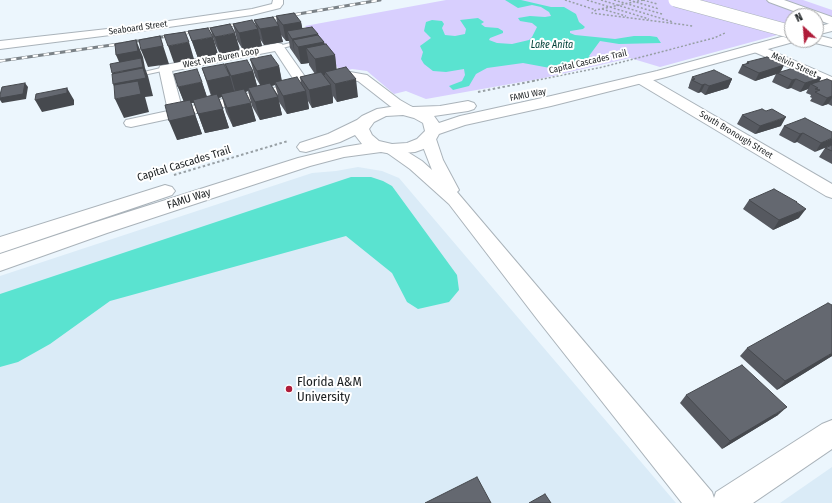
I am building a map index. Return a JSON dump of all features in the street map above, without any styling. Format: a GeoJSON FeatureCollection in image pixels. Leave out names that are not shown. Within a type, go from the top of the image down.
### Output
{"type":"FeatureCollection","features":[{"type":"Feature","properties":{"kind":"street"},"geometry":{"type":"LineString","coordinates":[[675,0],[784,30]]}},
{"type":"Feature","properties":{"kind":"street"},"geometry":{"type":"LineString","coordinates":[[773,0],[832,21]]}},
{"type":"Feature","properties":{"kind":"street","name":"Seaboard Street"},"geometry":{"type":"LineString","coordinates":[[0,45],[252,12],[277,3]]}},
{"type":"Feature","properties":{"kind":"street","name":"FAMU Way"},"geometry":{"type":"LineString","coordinates":[[0,263],[100,228],[304,162],[338,153],[386,148],[409,148],[416,146],[431,135],[460,121],[641,79],[784,40]]}},
{"type":"Feature","properties":{"kind":"street"},"geometry":{"type":"LineString","coordinates":[[278,47],[304,86]]}},
{"type":"Feature","properties":{"kind":"street","name":"West Van Buren Loop"},"geometry":{"type":"LineString","coordinates":[[165,69],[278,47]]}},
{"type":"Feature","properties":{"kind":"street","name":"Melvin Street"},"geometry":{"type":"LineString","coordinates":[[756,48],[832,82]]}},
{"type":"Feature","properties":{"kind":"street"},"geometry":{"type":"LineString","coordinates":[[165,69],[176,113]]}},
{"type":"Feature","properties":{"kind":"street"},"geometry":{"type":"LineString","coordinates":[[131,123],[341,77],[362,80],[395,103],[429,120],[432,123],[431,135],[435,160],[455,200]]}},
{"type":"Feature","properties":{"kind":"street","name":"FAMU Way"},"geometry":{"type":"LineString","coordinates":[[0,245],[91,214],[326,141],[367,120],[390,111],[412,112],[448,110],[562,89],[641,79]]}},
{"type":"Feature","properties":{"kind":"street","name":"South Bronough Street"},"geometry":{"type":"LineString","coordinates":[[641,79],[832,192]]}},
{"type":"Feature","properties":{"kind":"street"},"geometry":{"type":"LineString","coordinates":[[362,80],[375,103],[361,129],[368,142],[386,148],[416,165],[455,200],[545,314],[701,503]]}},
{"type":"Feature","properties":{"kind":"street"},"geometry":{"type":"LineString","coordinates":[[727,503],[832,432]]}},
{"type":"Feature","properties":{"kind":"lane"},"geometry":{"type":"LineString","coordinates":[[278,47],[307,41]]}},
{"type":"Feature","properties":{"kind":"lane"},"geometry":{"type":"LineString","coordinates":[[130,76],[165,69]]}},
{"type":"Feature","properties":{"kind":"path"},"geometry":{"type":"LineString","coordinates":[[565,0],[596,10],[643,0]]}},
{"type":"Feature","properties":{"kind":"path"},"geometry":{"type":"LineString","coordinates":[[587,0],[658,21]]}},
{"type":"Feature","properties":{"kind":"path"},"geometry":{"type":"LineString","coordinates":[[601,0],[682,24]]}},
{"type":"Feature","properties":{"kind":"path"},"geometry":{"type":"LineString","coordinates":[[614,0],[664,15]]}},
{"type":"Feature","properties":{"kind":"path"},"geometry":{"type":"LineString","coordinates":[[601,9],[632,18]]}},
{"type":"Feature","properties":{"kind":"path"},"geometry":{"type":"LineString","coordinates":[[596,10],[592,13],[695,25],[688,22]]}},
{"type":"Feature","properties":{"kind":"path","name":"Capital Cascades Trail"},"geometry":{"type":"LineString","coordinates":[[474,93],[541,81],[609,65],[714,38],[726,32]]}},
{"type":"Feature","properties":{"kind":"path","name":"Capital Cascades Trail"},"geometry":{"type":"LineString","coordinates":[[172,176],[292,140]]}},
{"type":"Feature","properties":{"kind":"shaded area"},"geometry":{"type":"Polygon","coordinates":[[[446,0],[803,0],[832,10],[832,20],[824,22],[824,8],[784,8],[784,33],[660,67],[630,58],[544,78],[426,99],[406,91],[394,94],[367,71],[352,69],[341,72],[305,26],[446,0]]]}},
{"type":"Feature","properties":{"kind":"shaded area","name":"Florida A&M University"},"geometry":{"type":"Polygon","coordinates":[[[358,167],[382,171],[399,178],[676,503],[0,503],[0,276],[312,173],[358,167]]]}},
{"type":"Feature","properties":{"kind":"shaded area"},"geometry":{"type":"Polygon","coordinates":[[[832,467],[832,503],[780,503],[832,467]]]}},
{"type":"Feature","properties":{"kind":"water","name":"Lake Anita"},"geometry":{"type":"Polygon","coordinates":[[[505,0],[521,0],[551,7],[564,7],[576,14],[579,22],[585,27],[583,29],[570,31],[570,33],[575,35],[615,39],[634,36],[650,36],[657,37],[661,43],[619,44],[600,41],[589,56],[592,59],[550,68],[523,63],[487,68],[476,74],[469,86],[453,90],[449,86],[462,81],[465,75],[464,69],[446,72],[433,71],[424,64],[421,59],[423,52],[420,46],[431,38],[424,31],[426,22],[432,20],[442,21],[444,24],[442,28],[445,35],[455,36],[465,34],[466,29],[460,20],[478,18],[484,22],[481,24],[485,27],[498,28],[503,31],[503,33],[490,38],[489,40],[497,43],[512,44],[529,40],[537,27],[532,23],[520,21],[518,18],[530,16],[551,16],[549,12],[541,7],[532,5],[518,8],[505,0]]]}},
{"type":"Feature","properties":{"kind":"water"},"geometry":{"type":"Polygon","coordinates":[[[351,177],[371,177],[392,186],[457,275],[459,290],[449,302],[418,309],[407,302],[392,273],[346,236],[110,301],[50,344],[18,362],[0,367],[0,294],[351,177]]]}},
{"type":"Feature","properties":{"kind":"building"},"geometry":{"type":"Polygon","coordinates":[[[294,13],[301,22],[283,25],[276,16],[294,13]]]}},
{"type":"Feature","properties":{"kind":"building"},"geometry":{"type":"Polygon","coordinates":[[[273,17],[279,26],[260,29],[254,20],[273,17]]]}},
{"type":"Feature","properties":{"kind":"building"},"geometry":{"type":"Polygon","coordinates":[[[252,20],[258,29],[239,33],[233,24],[252,20]]]}},
{"type":"Feature","properties":{"kind":"building"},"geometry":{"type":"Polygon","coordinates":[[[230,24],[235,33],[215,37],[210,28],[230,24]]]}},
{"type":"Feature","properties":{"kind":"building"},"geometry":{"type":"Polygon","coordinates":[[[312,27],[318,34],[292,39],[287,31],[312,27]]]}},
{"type":"Feature","properties":{"kind":"building"},"geometry":{"type":"Polygon","coordinates":[[[208,28],[213,37],[192,41],[188,31],[208,28]]]}},
{"type":"Feature","properties":{"kind":"building"},"geometry":{"type":"Polygon","coordinates":[[[185,32],[189,42],[168,46],[164,35],[185,32]]]}},
{"type":"Feature","properties":{"kind":"building"},"geometry":{"type":"Polygon","coordinates":[[[318,35],[324,42],[298,47],[293,40],[318,35]]]}},
{"type":"Feature","properties":{"kind":"building"},"geometry":{"type":"Polygon","coordinates":[[[160,36],[163,46],[141,50],[139,40],[160,36]]]}},
{"type":"Feature","properties":{"kind":"building"},"geometry":{"type":"Polygon","coordinates":[[[136,40],[138,51],[116,55],[115,44],[136,40]]]}},
{"type":"Feature","properties":{"kind":"building"},"geometry":{"type":"Polygon","coordinates":[[[326,44],[335,55],[315,59],[306,48],[326,44]]]}},
{"type":"Feature","properties":{"kind":"building"},"geometry":{"type":"Polygon","coordinates":[[[271,55],[279,66],[257,71],[250,59],[271,55]]]}},
{"type":"Feature","properties":{"kind":"building"},"geometry":{"type":"Polygon","coordinates":[[[767,57],[784,65],[759,73],[742,65],[749,63],[747,62],[767,57]]]}},
{"type":"Feature","properties":{"kind":"building"},"geometry":{"type":"Polygon","coordinates":[[[141,58],[143,67],[112,73],[110,64],[141,58]]]}},
{"type":"Feature","properties":{"kind":"building"},"geometry":{"type":"Polygon","coordinates":[[[247,60],[253,71],[231,76],[225,64],[247,60]]]}},
{"type":"Feature","properties":{"kind":"building"},"geometry":{"type":"Polygon","coordinates":[[[224,64],[230,76],[207,81],[202,68],[224,64]]]}},
{"type":"Feature","properties":{"kind":"building"},"geometry":{"type":"Polygon","coordinates":[[[346,67],[356,79],[335,84],[325,72],[346,67]]]}},
{"type":"Feature","properties":{"kind":"building"},"geometry":{"type":"Polygon","coordinates":[[[797,67],[821,78],[805,83],[796,79],[792,80],[777,73],[797,67]]]}},
{"type":"Feature","properties":{"kind":"building"},"geometry":{"type":"Polygon","coordinates":[[[143,68],[146,78],[113,84],[112,74],[143,68]]]}},
{"type":"Feature","properties":{"kind":"building"},"geometry":{"type":"Polygon","coordinates":[[[197,69],[202,82],[178,87],[174,74],[197,69]]]}},
{"type":"Feature","properties":{"kind":"building"},"geometry":{"type":"Polygon","coordinates":[[[714,70],[732,79],[709,86],[705,84],[702,85],[692,80],[695,79],[692,77],[714,70]]]}},
{"type":"Feature","properties":{"kind":"building"},"geometry":{"type":"Polygon","coordinates":[[[321,72],[331,85],[309,90],[300,77],[321,72]]]}},
{"type":"Feature","properties":{"kind":"building"},"geometry":{"type":"Polygon","coordinates":[[[297,77],[306,91],[283,96],[275,82],[297,77]]]}},
{"type":"Feature","properties":{"kind":"building"},"geometry":{"type":"Polygon","coordinates":[[[827,79],[832,81],[832,96],[827,98],[815,92],[820,90],[815,89],[818,88],[811,84],[827,79]]]}},
{"type":"Feature","properties":{"kind":"building"},"geometry":{"type":"Polygon","coordinates":[[[138,81],[141,94],[115,99],[114,85],[138,81]]]}},
{"type":"Feature","properties":{"kind":"building"},"geometry":{"type":"Polygon","coordinates":[[[25,83],[23,94],[0,98],[2,87],[25,83]]]}},
{"type":"Feature","properties":{"kind":"building"},"geometry":{"type":"Polygon","coordinates":[[[270,83],[278,97],[255,102],[248,88],[270,83]]]}},
{"type":"Feature","properties":{"kind":"building"},"geometry":{"type":"Polygon","coordinates":[[[67,88],[67,93],[35,100],[36,94],[67,88]]]}},
{"type":"Feature","properties":{"kind":"building"},"geometry":{"type":"Polygon","coordinates":[[[244,89],[251,103],[227,108],[221,94],[244,89]]]}},
{"type":"Feature","properties":{"kind":"building"},"geometry":{"type":"Polygon","coordinates":[[[217,94],[223,109],[198,114],[193,100],[217,94]]]}},
{"type":"Feature","properties":{"kind":"building"},"geometry":{"type":"Polygon","coordinates":[[[190,100],[195,115],[169,121],[165,105],[190,100]]]}},
{"type":"Feature","properties":{"kind":"building"},"geometry":{"type":"Polygon","coordinates":[[[762,109],[766,111],[772,109],[786,117],[760,126],[742,115],[762,109]]]}},
{"type":"Feature","properties":{"kind":"building"},"geometry":{"type":"Polygon","coordinates":[[[805,118],[832,132],[832,138],[821,143],[803,133],[800,134],[784,126],[805,118]]]}},
{"type":"Feature","properties":{"kind":"building"},"geometry":{"type":"Polygon","coordinates":[[[832,145],[832,151],[825,148],[832,145]]]}},
{"type":"Feature","properties":{"kind":"building"},"geometry":{"type":"Polygon","coordinates":[[[774,189],[806,209],[779,220],[749,200],[774,189]]]}},
{"type":"Feature","properties":{"kind":"building"},"geometry":{"type":"Polygon","coordinates":[[[828,303],[832,305],[832,353],[785,381],[747,348],[828,303]]]}},
{"type":"Feature","properties":{"kind":"building"},"geometry":{"type":"Polygon","coordinates":[[[742,365],[787,407],[730,441],[686,395],[742,365]]]}},
{"type":"Feature","properties":{"kind":"building"},"geometry":{"type":"Polygon","coordinates":[[[477,477],[491,503],[425,503],[477,477]]]}},
{"type":"Feature","properties":{"kind":"building"},"geometry":{"type":"Polygon","coordinates":[[[545,494],[551,503],[529,503],[545,494]]]}},
{"type":"Feature","properties":{"kind":"railway"},"geometry":{"type":"LineString","coordinates":[[263,20],[380,0]]}},
{"type":"Feature","properties":{"kind":"railway"},"geometry":{"type":"LineString","coordinates":[[0,61],[126,43],[245,23]]}},
{"type":"Feature","properties":{"kind":"place","name":"Florida A&M University"},"geometry":{"type":"Point","coordinates":[289,389]}}]}
